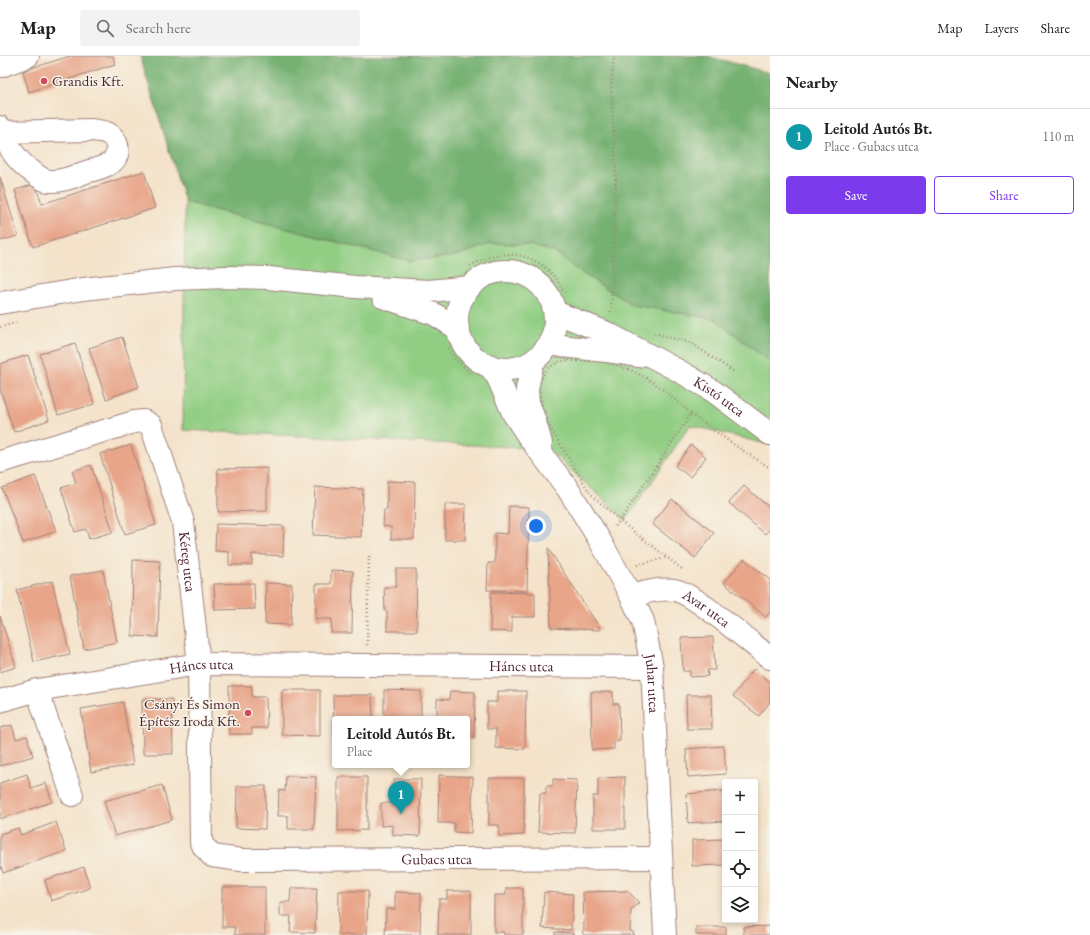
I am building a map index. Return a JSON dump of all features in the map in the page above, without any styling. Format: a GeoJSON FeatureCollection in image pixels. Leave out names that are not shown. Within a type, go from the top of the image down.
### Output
{"type":"FeatureCollection","features":[{"type":"Feature","properties":{"kind":"street"},"geometry":{"type":"LineString","coordinates":[[0,63],[1,66],[28,56]]}},
{"type":"Feature","properties":{"kind":"street"},"geometry":{"type":"LineString","coordinates":[[1,130],[92,130],[109,133],[116,141],[118,150],[116,158],[110,164],[65,179],[50,181],[40,178],[18,161],[10,149],[1,130]]}},
{"type":"Feature","properties":{"kind":"street"},"geometry":{"type":"LineString","coordinates":[[0,303],[83,289],[175,279],[226,277],[268,278],[355,287],[429,291],[468,278],[482,277],[497,271],[513,271],[528,275],[541,284],[550,297],[560,303],[555,328],[549,344],[533,361],[523,366],[500,368],[478,360],[469,351],[458,329],[458,314],[468,278]]}},
{"type":"Feature","properties":{"kind":"street"},"geometry":{"type":"LineString","coordinates":[[355,287],[434,314],[458,329]]}},
{"type":"Feature","properties":{"kind":"street","name":"Kistó utca"},"geometry":{"type":"LineString","coordinates":[[560,303],[607,333],[681,372],[713,391],[770,434]]}},
{"type":"Feature","properties":{"kind":"street","name":"Kistó utca"},"geometry":{"type":"LineString","coordinates":[[549,344],[617,352],[666,364]]}},
{"type":"Feature","properties":{"kind":"street","name":"Juhar utca"},"geometry":{"type":"LineString","coordinates":[[533,361],[527,389],[528,402],[536,422],[547,459]]}},
{"type":"Feature","properties":{"kind":"street","name":"Juhar utca"},"geometry":{"type":"LineString","coordinates":[[489,365],[498,378],[513,413],[528,436],[547,459],[568,489],[631,596],[643,621],[652,667],[665,935]]}},
{"type":"Feature","properties":{"kind":"street","name":"Kéreg utca"},"geometry":{"type":"LineString","coordinates":[[0,462],[134,422],[144,421],[151,425],[183,522],[199,664],[200,843],[212,856]]}},
{"type":"Feature","properties":{"kind":"street","name":"Avar utca"},"geometry":{"type":"LineString","coordinates":[[631,596],[648,591],[664,590],[675,590],[684,593],[714,614],[770,658]]}},
{"type":"Feature","properties":{"kind":"street","name":"Háncs utca"},"geometry":{"type":"LineString","coordinates":[[0,701],[37,690],[199,664],[652,667]]}},
{"type":"Feature","properties":{"kind":"street"},"geometry":{"type":"LineString","coordinates":[[37,690],[72,795]]}},
{"type":"Feature","properties":{"kind":"street","name":"Gubacs utca"},"geometry":{"type":"LineString","coordinates":[[212,856],[242,860],[661,858]]}},
{"type":"Feature","properties":{"kind":"path"},"geometry":{"type":"LineString","coordinates":[[611,313],[616,173],[611,87],[614,56]]}},
{"type":"Feature","properties":{"kind":"path"},"geometry":{"type":"LineString","coordinates":[[468,278],[479,261],[499,254],[519,255],[535,261],[550,272],[560,283],[560,303]]}},
{"type":"Feature","properties":{"kind":"path"},"geometry":{"type":"LineString","coordinates":[[0,327],[23,321]]}},
{"type":"Feature","properties":{"kind":"path"},"geometry":{"type":"LineString","coordinates":[[684,593],[688,574],[620,521],[590,493],[552,430],[543,408],[538,388],[547,369],[558,362],[569,360],[602,362],[613,364],[650,379],[692,414],[733,444],[770,468]]}},
{"type":"Feature","properties":{"kind":"path"},"geometry":{"type":"LineString","coordinates":[[598,539],[620,521],[692,414]]}},
{"type":"Feature","properties":{"kind":"path"},"geometry":{"type":"LineString","coordinates":[[367,665],[368,556]]}},
{"type":"Feature","properties":{"kind":"path"},"geometry":{"type":"LineString","coordinates":[[615,570],[666,558]]}},
{"type":"Feature","properties":{"kind":"green space"},"geometry":{"type":"Polygon","coordinates":[[[140,56],[707,56],[770,73],[770,362],[715,319],[633,305],[585,275],[554,252],[530,245],[492,243],[456,256],[410,261],[185,202],[140,56]]]}},
{"type":"Feature","properties":{"kind":"green space"},"geometry":{"type":"Polygon","coordinates":[[[185,202],[410,261],[456,256],[492,243],[530,245],[554,252],[585,275],[633,305],[715,319],[770,362],[770,445],[690,425],[626,520],[548,449],[183,430],[185,202]]]}},
{"type":"Feature","properties":{"kind":"building","name":"Grandis Kft."},"geometry":{"type":"Polygon","coordinates":[[[70,56],[113,56],[115,64],[29,92],[23,71],[70,56]]]}},
{"type":"Feature","properties":{"kind":"building"},"geometry":{"type":"Polygon","coordinates":[[[144,171],[155,208],[33,247],[15,190],[35,184],[42,204],[144,171]]]}},
{"type":"Feature","properties":{"kind":"building"},"geometry":{"type":"Polygon","coordinates":[[[0,177],[18,236],[0,241],[0,177]]]}},
{"type":"Feature","properties":{"kind":"building"},"geometry":{"type":"Polygon","coordinates":[[[122,337],[139,387],[106,399],[89,348],[122,337]]]}},
{"type":"Feature","properties":{"kind":"building"},"geometry":{"type":"Polygon","coordinates":[[[75,343],[94,404],[58,415],[40,354],[75,343]]]}},
{"type":"Feature","properties":{"kind":"building"},"geometry":{"type":"Polygon","coordinates":[[[28,355],[49,420],[14,432],[0,389],[0,364],[28,355]]]}},
{"type":"Feature","properties":{"kind":"building"},"geometry":{"type":"Polygon","coordinates":[[[131,445],[156,525],[125,534],[100,454],[131,445]]]}},
{"type":"Feature","properties":{"kind":"building"},"geometry":{"type":"Polygon","coordinates":[[[691,445],[706,457],[690,477],[675,466],[691,445]]]}},
{"type":"Feature","properties":{"kind":"building"},"geometry":{"type":"Polygon","coordinates":[[[91,465],[113,532],[89,539],[86,529],[75,532],[61,488],[76,483],[72,471],[91,465]]]}},
{"type":"Feature","properties":{"kind":"building"},"geometry":{"type":"Polygon","coordinates":[[[267,468],[267,511],[218,512],[218,469],[267,468]]]}},
{"type":"Feature","properties":{"kind":"building"},"geometry":{"type":"Polygon","coordinates":[[[35,476],[56,531],[23,543],[2,488],[35,476]]]}},
{"type":"Feature","properties":{"kind":"building"},"geometry":{"type":"Polygon","coordinates":[[[387,481],[415,482],[414,539],[391,539],[391,527],[383,526],[384,510],[387,510],[387,481]]]}},
{"type":"Feature","properties":{"kind":"building"},"geometry":{"type":"Polygon","coordinates":[[[744,486],[770,508],[770,529],[765,534],[729,503],[744,486]]]}},
{"type":"Feature","properties":{"kind":"building"},"geometry":{"type":"Polygon","coordinates":[[[315,487],[363,489],[361,537],[313,535],[315,487]]]}},
{"type":"Feature","properties":{"kind":"building"},"geometry":{"type":"Polygon","coordinates":[[[672,499],[714,533],[695,558],[652,524],[672,499]]]}},
{"type":"Feature","properties":{"kind":"building"},"geometry":{"type":"Polygon","coordinates":[[[445,504],[466,504],[465,540],[445,540],[445,504]]]}},
{"type":"Feature","properties":{"kind":"building"},"geometry":{"type":"Polygon","coordinates":[[[509,506],[529,507],[527,591],[487,590],[488,563],[495,563],[495,533],[508,534],[509,506]]]}},
{"type":"Feature","properties":{"kind":"building"},"geometry":{"type":"Polygon","coordinates":[[[216,524],[284,526],[283,556],[252,554],[252,565],[229,565],[229,552],[215,551],[216,524]]]}},
{"type":"Feature","properties":{"kind":"building"},"geometry":{"type":"Polygon","coordinates":[[[548,548],[601,630],[551,628],[548,548]]]}},
{"type":"Feature","properties":{"kind":"building"},"geometry":{"type":"Polygon","coordinates":[[[744,559],[770,580],[770,612],[766,617],[724,583],[744,559]]]}},
{"type":"Feature","properties":{"kind":"building"},"geometry":{"type":"Polygon","coordinates":[[[133,560],[160,561],[158,637],[132,636],[133,560]]]}},
{"type":"Feature","properties":{"kind":"building"},"geometry":{"type":"Polygon","coordinates":[[[396,569],[416,569],[417,631],[387,631],[387,611],[385,611],[384,587],[396,587],[396,569]]]}},
{"type":"Feature","properties":{"kind":"building"},"geometry":{"type":"Polygon","coordinates":[[[103,570],[117,642],[84,649],[70,576],[103,570]]]}},
{"type":"Feature","properties":{"kind":"building"},"geometry":{"type":"Polygon","coordinates":[[[331,570],[353,571],[352,633],[331,633],[332,619],[316,619],[316,584],[331,584],[331,570]]]}},
{"type":"Feature","properties":{"kind":"building"},"geometry":{"type":"Polygon","coordinates":[[[52,581],[70,654],[34,662],[17,590],[52,581]]]}},
{"type":"Feature","properties":{"kind":"building"},"geometry":{"type":"Polygon","coordinates":[[[254,583],[255,609],[215,610],[214,584],[254,583]]]}},
{"type":"Feature","properties":{"kind":"building"},"geometry":{"type":"Polygon","coordinates":[[[266,583],[292,584],[291,625],[265,624],[266,583]]]}},
{"type":"Feature","properties":{"kind":"building"},"geometry":{"type":"Polygon","coordinates":[[[491,592],[535,593],[535,617],[512,617],[512,632],[490,631],[491,592]]]}},
{"type":"Feature","properties":{"kind":"building"},"geometry":{"type":"Polygon","coordinates":[[[0,616],[16,667],[0,672],[0,616]]]}},
{"type":"Feature","properties":{"kind":"building"},"geometry":{"type":"Polygon","coordinates":[[[713,637],[715,670],[707,670],[708,676],[690,677],[690,671],[683,671],[681,638],[713,637]]]}},
{"type":"Feature","properties":{"kind":"building"},"geometry":{"type":"Polygon","coordinates":[[[754,669],[770,682],[770,702],[759,716],[733,696],[754,669]]]}},
{"type":"Feature","properties":{"kind":"building","name":"Csányi És Simon Építész Iroda Kft."},"geometry":{"type":"Polygon","coordinates":[[[229,686],[252,686],[252,697],[266,697],[267,728],[252,728],[252,734],[229,734],[229,686]]]}},
{"type":"Feature","properties":{"kind":"building"},"geometry":{"type":"Polygon","coordinates":[[[282,690],[320,690],[320,736],[282,735],[282,690]]]}},
{"type":"Feature","properties":{"kind":"building"},"geometry":{"type":"Polygon","coordinates":[[[384,690],[421,691],[421,716],[384,716],[384,690]]]}},
{"type":"Feature","properties":{"kind":"building"},"geometry":{"type":"Polygon","coordinates":[[[450,691],[475,692],[474,739],[470,739],[470,716],[437,716],[437,699],[449,700],[450,691]]]}},
{"type":"Feature","properties":{"kind":"building"},"geometry":{"type":"Polygon","coordinates":[[[497,691],[526,691],[525,749],[496,748],[496,729],[487,729],[487,702],[497,702],[497,691]]]}},
{"type":"Feature","properties":{"kind":"building"},"geometry":{"type":"Polygon","coordinates":[[[591,692],[613,692],[613,704],[619,704],[620,741],[614,742],[614,749],[592,750],[591,692]]]}},
{"type":"Feature","properties":{"kind":"building"},"geometry":{"type":"Polygon","coordinates":[[[333,695],[372,695],[373,716],[333,716],[333,695]]]}},
{"type":"Feature","properties":{"kind":"building"},"geometry":{"type":"Polygon","coordinates":[[[686,695],[711,695],[712,729],[687,729],[686,695]]]}},
{"type":"Feature","properties":{"kind":"building"},"geometry":{"type":"Polygon","coordinates":[[[142,699],[172,699],[173,754],[143,754],[142,699]]]}},
{"type":"Feature","properties":{"kind":"building"},"geometry":{"type":"Polygon","coordinates":[[[123,702],[133,765],[91,772],[81,709],[123,702]]]}},
{"type":"Feature","properties":{"kind":"building"},"geometry":{"type":"Polygon","coordinates":[[[12,725],[16,739],[27,736],[33,756],[0,766],[0,728],[12,725]]]}},
{"type":"Feature","properties":{"kind":"building"},"geometry":{"type":"Polygon","coordinates":[[[724,746],[726,774],[688,777],[686,749],[724,746]]]}},
{"type":"Feature","properties":{"kind":"building"},"geometry":{"type":"Polygon","coordinates":[[[27,774],[31,788],[46,783],[52,802],[0,819],[0,801],[2,800],[0,795],[0,783],[27,774]]]}},
{"type":"Feature","properties":{"kind":"building"},"geometry":{"type":"Polygon","coordinates":[[[439,775],[473,777],[471,833],[454,832],[454,823],[438,823],[439,775]]]}},
{"type":"Feature","properties":{"kind":"building"},"geometry":{"type":"Polygon","coordinates":[[[286,776],[316,777],[314,829],[288,829],[288,816],[278,816],[279,790],[285,791],[286,776]]]}},
{"type":"Feature","properties":{"kind":"building"},"geometry":{"type":"Polygon","coordinates":[[[338,777],[367,777],[367,830],[338,831],[338,777]]]}},
{"type":"Feature","properties":{"kind":"building"},"geometry":{"type":"Polygon","coordinates":[[[625,777],[625,829],[593,829],[593,796],[598,796],[598,778],[625,777]]]}},
{"type":"Feature","properties":{"kind":"building"},"geometry":{"type":"Polygon","coordinates":[[[489,778],[524,778],[524,835],[499,836],[499,825],[489,825],[489,778]]]}},
{"type":"Feature","properties":{"kind":"building"},"geometry":{"type":"Polygon","coordinates":[[[394,779],[421,779],[420,836],[393,835],[393,825],[381,826],[381,803],[394,803],[394,779]]]}},
{"type":"Feature","properties":{"kind":"building"},"geometry":{"type":"Polygon","coordinates":[[[553,779],[577,780],[575,833],[538,832],[540,793],[546,793],[546,786],[553,786],[553,779]]]}},
{"type":"Feature","properties":{"kind":"building"},"geometry":{"type":"Polygon","coordinates":[[[162,785],[172,820],[115,836],[104,801],[162,785]]]}},
{"type":"Feature","properties":{"kind":"building"},"geometry":{"type":"Polygon","coordinates":[[[237,786],[266,786],[265,829],[236,828],[237,786]]]}},
{"type":"Feature","properties":{"kind":"building"},"geometry":{"type":"Polygon","coordinates":[[[722,791],[722,821],[688,823],[686,794],[722,791]]]}},
{"type":"Feature","properties":{"kind":"building"},"geometry":{"type":"Polygon","coordinates":[[[56,822],[66,851],[3,873],[0,863],[0,834],[18,828],[21,835],[56,822]]]}},
{"type":"Feature","properties":{"kind":"building"},"geometry":{"type":"Polygon","coordinates":[[[722,839],[722,865],[692,866],[692,840],[722,839]]]}},
{"type":"Feature","properties":{"kind":"building"},"geometry":{"type":"Polygon","coordinates":[[[84,867],[90,888],[51,901],[45,880],[84,867]]]}},
{"type":"Feature","properties":{"kind":"building"},"geometry":{"type":"Polygon","coordinates":[[[222,887],[265,887],[265,935],[235,935],[235,927],[222,927],[222,887]]]}},
{"type":"Feature","properties":{"kind":"building"},"geometry":{"type":"Polygon","coordinates":[[[291,888],[317,888],[315,933],[290,932],[291,916],[280,916],[280,902],[290,902],[291,888]]]}},
{"type":"Feature","properties":{"kind":"building"},"geometry":{"type":"Polygon","coordinates":[[[506,888],[523,888],[523,935],[504,935],[504,932],[494,932],[494,895],[506,895],[506,888]]]}},
{"type":"Feature","properties":{"kind":"building"},"geometry":{"type":"Polygon","coordinates":[[[627,890],[639,903],[631,910],[630,930],[635,935],[584,935],[582,932],[584,930],[583,892],[627,890]]]}},
{"type":"Feature","properties":{"kind":"building"},"geometry":{"type":"Polygon","coordinates":[[[339,891],[368,891],[367,935],[338,935],[339,891]]]}},
{"type":"Feature","properties":{"kind":"building"},"geometry":{"type":"Polygon","coordinates":[[[447,891],[471,891],[471,935],[438,935],[439,899],[447,899],[447,891]]]}},
{"type":"Feature","properties":{"kind":"building"},"geometry":{"type":"Polygon","coordinates":[[[395,892],[421,893],[420,935],[385,935],[386,909],[395,909],[395,892]]]}},
{"type":"Feature","properties":{"kind":"building"},"geometry":{"type":"Polygon","coordinates":[[[544,892],[573,894],[571,930],[542,928],[544,892]]]}},
{"type":"Feature","properties":{"kind":"building"},"geometry":{"type":"Polygon","coordinates":[[[770,926],[770,935],[744,935],[743,927],[770,926]]]}},
{"type":"Feature","properties":{"kind":"building"},"geometry":{"type":"Polygon","coordinates":[[[696,927],[726,927],[726,935],[696,935],[696,927]]]}},
{"type":"Feature","properties":{"kind":"building"},"geometry":{"type":"Polygon","coordinates":[[[555,932],[573,933],[573,935],[555,935],[555,932]]]}},
{"type":"Feature","properties":{"kind":"place","name":"Grandis Kft."},"geometry":{"type":"Point","coordinates":[44,81]}},
{"type":"Feature","properties":{"kind":"place","name":"Csányi És Simon Építész Iroda Kft."},"geometry":{"type":"Point","coordinates":[248,713]}},
{"type":"Feature","properties":{"kind":"place","name":"Leitold Autós Bt."},"geometry":{"type":"Point","coordinates":[401,814]}}]}
